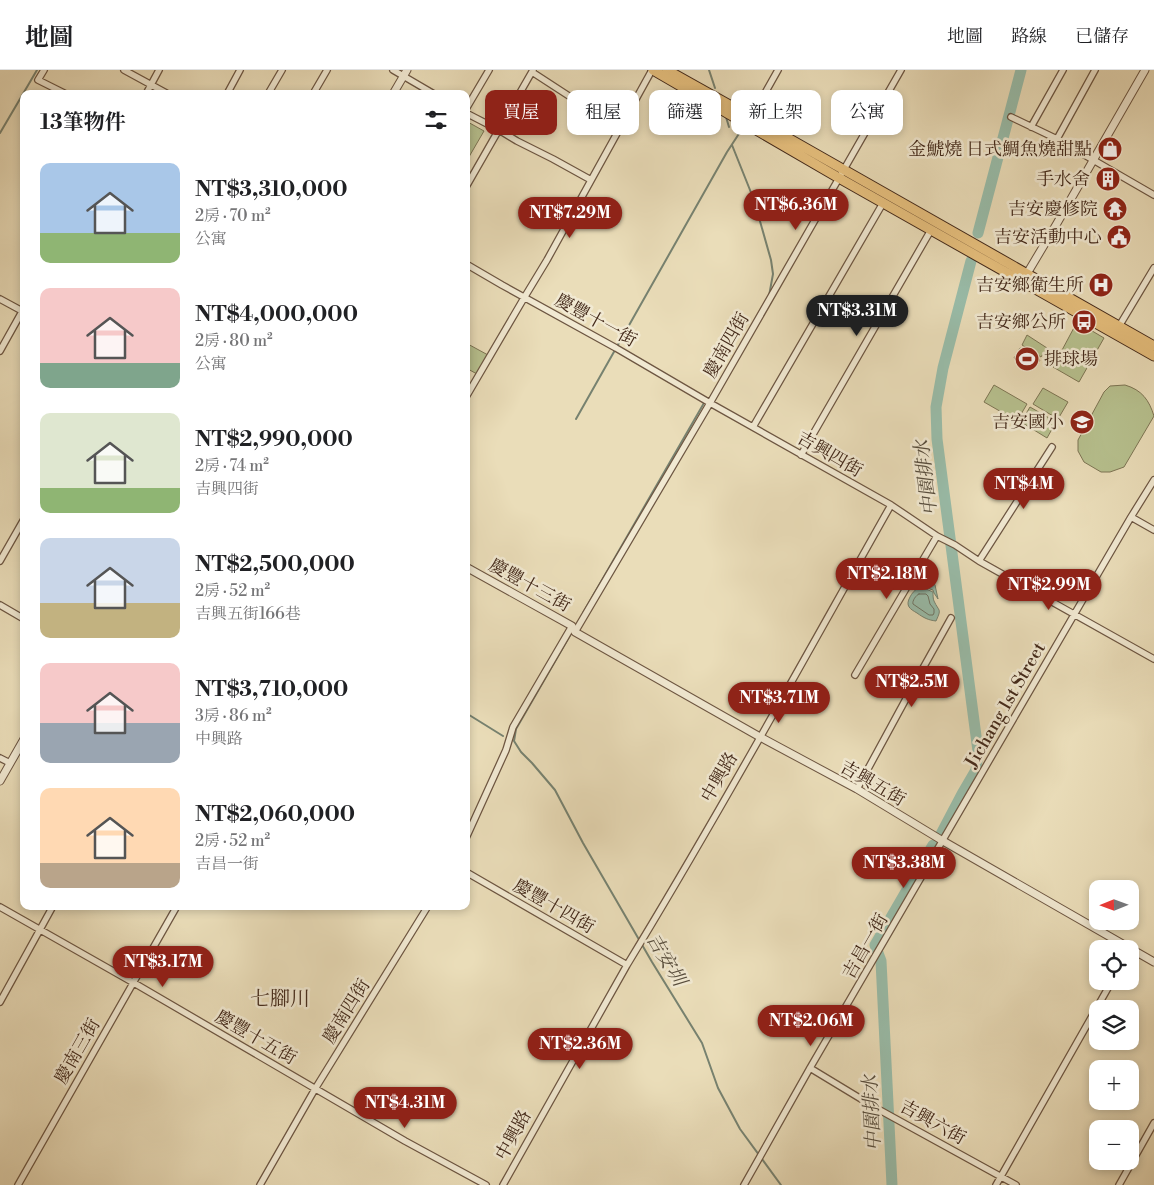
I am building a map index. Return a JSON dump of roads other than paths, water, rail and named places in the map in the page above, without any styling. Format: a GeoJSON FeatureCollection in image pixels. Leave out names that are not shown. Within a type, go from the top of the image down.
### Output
{"type":"FeatureCollection","features":[{"type":"Feature","properties":{"kind":"main road"},"geometry":{"type":"LineString","coordinates":[[653,70],[731,111]]}},
{"type":"Feature","properties":{"kind":"main road"},"geometry":{"type":"LineString","coordinates":[[667,70],[731,110]]}},
{"type":"Feature","properties":{"kind":"main road"},"geometry":{"type":"LineString","coordinates":[[774,135],[1027,272],[1154,346]]}},
{"type":"Feature","properties":{"kind":"main road"},"geometry":{"type":"LineString","coordinates":[[842,173],[883,203],[1154,356]]}},
{"type":"Feature","properties":{"kind":"street"},"geometry":{"type":"LineString","coordinates":[[44,70],[38,80],[58,90]]}},
{"type":"Feature","properties":{"kind":"street"},"geometry":{"type":"LineString","coordinates":[[124,70],[161,90]]}},
{"type":"Feature","properties":{"kind":"street"},"geometry":{"type":"LineString","coordinates":[[148,90],[159,70]]}},
{"type":"Feature","properties":{"kind":"street"},"geometry":{"type":"LineString","coordinates":[[228,90],[240,70]]}},
{"type":"Feature","properties":{"kind":"street"},"geometry":{"type":"LineString","coordinates":[[270,90],[282,70]]}},
{"type":"Feature","properties":{"kind":"street"},"geometry":{"type":"LineString","coordinates":[[316,90],[327,70]]}},
{"type":"Feature","properties":{"kind":"street"},"geometry":{"type":"LineString","coordinates":[[393,70],[405,73],[428,90]]}},
{"type":"Feature","properties":{"kind":"street"},"geometry":{"type":"LineString","coordinates":[[470,102],[489,70]]}},
{"type":"Feature","properties":{"kind":"street"},"geometry":{"type":"LineString","coordinates":[[639,95],[653,70]]}},
{"type":"Feature","properties":{"kind":"street"},"geometry":{"type":"LineString","coordinates":[[767,90],[778,70]]}},
{"type":"Feature","properties":{"kind":"street","name":"慶南四街"},"geometry":{"type":"LineString","coordinates":[[470,829],[506,750],[512,727],[574,629],[710,403],[901,70]]}},
{"type":"Feature","properties":{"kind":"street"},"geometry":{"type":"LineString","coordinates":[[1031,127],[1063,70]]}},
{"type":"Feature","properties":{"kind":"street"},"geometry":{"type":"LineString","coordinates":[[1057,140],[1095,70]]}},
{"type":"Feature","properties":{"kind":"street"},"geometry":{"type":"LineString","coordinates":[[1022,282],[1145,70]]}},
{"type":"Feature","properties":{"kind":"street"},"geometry":{"type":"LineString","coordinates":[[521,90],[532,71],[567,95]]}},
{"type":"Feature","properties":{"kind":"street"},"geometry":{"type":"LineString","coordinates":[[396,90],[405,73]]}},
{"type":"Feature","properties":{"kind":"street"},"geometry":{"type":"LineString","coordinates":[[470,115],[485,123]]}},
{"type":"Feature","properties":{"kind":"street"},"geometry":{"type":"LineString","coordinates":[[1011,116],[1154,195]]}},
{"type":"Feature","properties":{"kind":"street"},"geometry":{"type":"LineString","coordinates":[[470,180],[496,135]]}},
{"type":"Feature","properties":{"kind":"street"},"geometry":{"type":"LineString","coordinates":[[506,135],[516,142],[592,180]]}},
{"type":"Feature","properties":{"kind":"street"},"geometry":{"type":"LineString","coordinates":[[470,390],[547,260],[617,135]]}},
{"type":"Feature","properties":{"kind":"street"},"geometry":{"type":"LineString","coordinates":[[753,426],[883,203]]}},
{"type":"Feature","properties":{"kind":"street"},"geometry":{"type":"LineString","coordinates":[[801,455],[932,230]]}},
{"type":"Feature","properties":{"kind":"street","name":"慶豐十一街"},"geometry":{"type":"LineString","coordinates":[[470,266],[710,403]]}},
{"type":"Feature","properties":{"kind":"street"},"geometry":{"type":"LineString","coordinates":[[1114,334],[1154,268]]}},
{"type":"Feature","properties":{"kind":"street"},"geometry":{"type":"LineString","coordinates":[[0,298],[20,308]]}},
{"type":"Feature","properties":{"kind":"street"},"geometry":{"type":"LineString","coordinates":[[0,351],[20,315]]}},
{"type":"Feature","properties":{"kind":"street","name":"吉興四街"},"geometry":{"type":"LineString","coordinates":[[710,403],[891,505],[979,561]]}},
{"type":"Feature","properties":{"kind":"street"},"geometry":{"type":"LineString","coordinates":[[1052,447],[979,561],[1154,659]]}},
{"type":"Feature","properties":{"kind":"street","name":"Jichang 1st Street"},"geometry":{"type":"LineString","coordinates":[[943,841],[1131,516],[1154,480]]}},
{"type":"Feature","properties":{"kind":"street","name":"中興路"},"geometry":{"type":"LineString","coordinates":[[503,1185],[891,505]]}},
{"type":"Feature","properties":{"kind":"street"},"geometry":{"type":"LineString","coordinates":[[1131,516],[1154,530]]}},
{"type":"Feature","properties":{"kind":"street"},"geometry":{"type":"LineString","coordinates":[[0,561],[20,525]]}},
{"type":"Feature","properties":{"kind":"street"},"geometry":{"type":"LineString","coordinates":[[855,675],[936,535]]}},
{"type":"Feature","properties":{"kind":"street","name":"慶豐十三街"},"geometry":{"type":"LineString","coordinates":[[470,569],[574,629]]}},
{"type":"Feature","properties":{"kind":"street"},"geometry":{"type":"LineString","coordinates":[[0,605],[20,617]]}},
{"type":"Feature","properties":{"kind":"street"},"geometry":{"type":"LineString","coordinates":[[857,789],[951,618]]}},
{"type":"Feature","properties":{"kind":"street","name":"吉興五街"},"geometry":{"type":"LineString","coordinates":[[574,629],[760,737],[857,789],[1114,940]]}},
{"type":"Feature","properties":{"kind":"street"},"geometry":{"type":"LineString","coordinates":[[0,781],[20,746]]}},
{"type":"Feature","properties":{"kind":"street"},"geometry":{"type":"LineString","coordinates":[[0,758],[10,763]]}},
{"type":"Feature","properties":{"kind":"street","name":"吉昌一街"},"geometry":{"type":"LineString","coordinates":[[744,1185],[943,841]]}},
{"type":"Feature","properties":{"kind":"street","name":"慶豐十四街"},"geometry":{"type":"LineString","coordinates":[[470,874],[627,965]]}},
{"type":"Feature","properties":{"kind":"street","name":"慶豐十五街"},"geometry":{"type":"LineString","coordinates":[[0,907],[134,982],[405,1141],[486,1185]]}},
{"type":"Feature","properties":{"kind":"street"},"geometry":{"type":"LineString","coordinates":[[0,1002],[51,910]]}},
{"type":"Feature","properties":{"kind":"street","name":"慶南三街"},"geometry":{"type":"LineString","coordinates":[[18,1185],[175,910]]}},
{"type":"Feature","properties":{"kind":"street","name":"慶南四街"},"geometry":{"type":"LineString","coordinates":[[260,1185],[315,1089],[426,910]]}},
{"type":"Feature","properties":{"kind":"street","name":"吉興五街"},"geometry":{"type":"LineString","coordinates":[[1139,954],[1154,962]]}},
{"type":"Feature","properties":{"kind":"street"},"geometry":{"type":"LineString","coordinates":[[996,1185],[1107,990]]}},
{"type":"Feature","properties":{"kind":"street","name":"吉興六街"},"geometry":{"type":"LineString","coordinates":[[810,1068],[890,1116],[1016,1185]]}},
{"type":"Feature","properties":{"kind":"street"},"geometry":{"type":"LineString","coordinates":[[1119,1185],[1154,1123]]}},
{"type":"Feature","properties":{"kind":"water"},"geometry":{"type":"Polygon","coordinates":[[[922,574],[926,577],[929,576],[935,585],[938,599],[933,590],[923,585],[915,587],[922,574]]]}},
{"type":"Feature","properties":{"kind":"water"},"geometry":{"type":"Polygon","coordinates":[[[918,588],[933,592],[939,612],[936,621],[924,617],[909,607],[910,597],[918,588]]]}},
{"type":"Feature","properties":{"kind":"waterway"},"geometry":{"type":"LineString","coordinates":[[25,90],[37,70]]}},
{"type":"Feature","properties":{"kind":"waterway"},"geometry":{"type":"LineString","coordinates":[[709,70],[715,88]]}},
{"type":"Feature","properties":{"kind":"waterway","name":"中園排水"},"geometry":{"type":"LineString","coordinates":[[978,233],[1021,70]]}},
{"type":"Feature","properties":{"kind":"waterway"},"geometry":{"type":"LineString","coordinates":[[0,133],[20,99]]}},
{"type":"Feature","properties":{"kind":"waterway"},"geometry":{"type":"LineString","coordinates":[[726,117],[729,127]]}},
{"type":"Feature","properties":{"kind":"waterway"},"geometry":{"type":"LineString","coordinates":[[576,419],[738,135]]}},
{"type":"Feature","properties":{"kind":"waterway"},"geometry":{"type":"LineString","coordinates":[[732,145],[754,200],[771,260],[773,274],[769,296]]}},
{"type":"Feature","properties":{"kind":"waterway","name":"中園排水"},"geometry":{"type":"LineString","coordinates":[[941,834],[976,770],[978,751],[937,439],[936,407],[943,368],[971,261]]}},
{"type":"Feature","properties":{"kind":"waterway"},"geometry":{"type":"LineString","coordinates":[[583,613],[704,403]]}},
{"type":"Feature","properties":{"kind":"waterway","name":"吉安圳"},"geometry":{"type":"LineString","coordinates":[[572,632],[516,729],[514,741],[521,752],[555,790],[583,843],[652,962],[702,1043],[718,1088],[740,1129],[781,1185]]}},
{"type":"Feature","properties":{"kind":"waterway"},"geometry":{"type":"LineString","coordinates":[[470,715],[503,736]]}},
{"type":"Feature","properties":{"kind":"waterway","name":"中園排水"},"geometry":{"type":"LineString","coordinates":[[892,1185],[881,961],[875,945],[933,845]]}},
{"type":"Feature","properties":{"kind":"place","name":"金鯱燒 日式鯛魚燒甜點"},"geometry":{"type":"Point","coordinates":[1110,149]}},
{"type":"Feature","properties":{"kind":"place","name":"手水舍"},"geometry":{"type":"Point","coordinates":[1108,179]}},
{"type":"Feature","properties":{"kind":"place","name":"吉安慶修院"},"geometry":{"type":"Point","coordinates":[1115,209]}},
{"type":"Feature","properties":{"kind":"place","name":"吉安活動中心"},"geometry":{"type":"Point","coordinates":[1119,237]}},
{"type":"Feature","properties":{"kind":"place","name":"吉安鄉衛生所"},"geometry":{"type":"Point","coordinates":[1101,285]}},
{"type":"Feature","properties":{"kind":"place","name":"吉安鄉公所"},"geometry":{"type":"Point","coordinates":[1084,322]}},
{"type":"Feature","properties":{"kind":"place","name":"排球場"},"geometry":{"type":"Point","coordinates":[1027,359]}},
{"type":"Feature","properties":{"kind":"place","name":"吉安國小"},"geometry":{"type":"Point","coordinates":[1082,422]}},
{"type":"Feature","properties":{"kind":"district","name":"七腳川"},"geometry":{"type":"Point","coordinates":[280,998]}}]}
